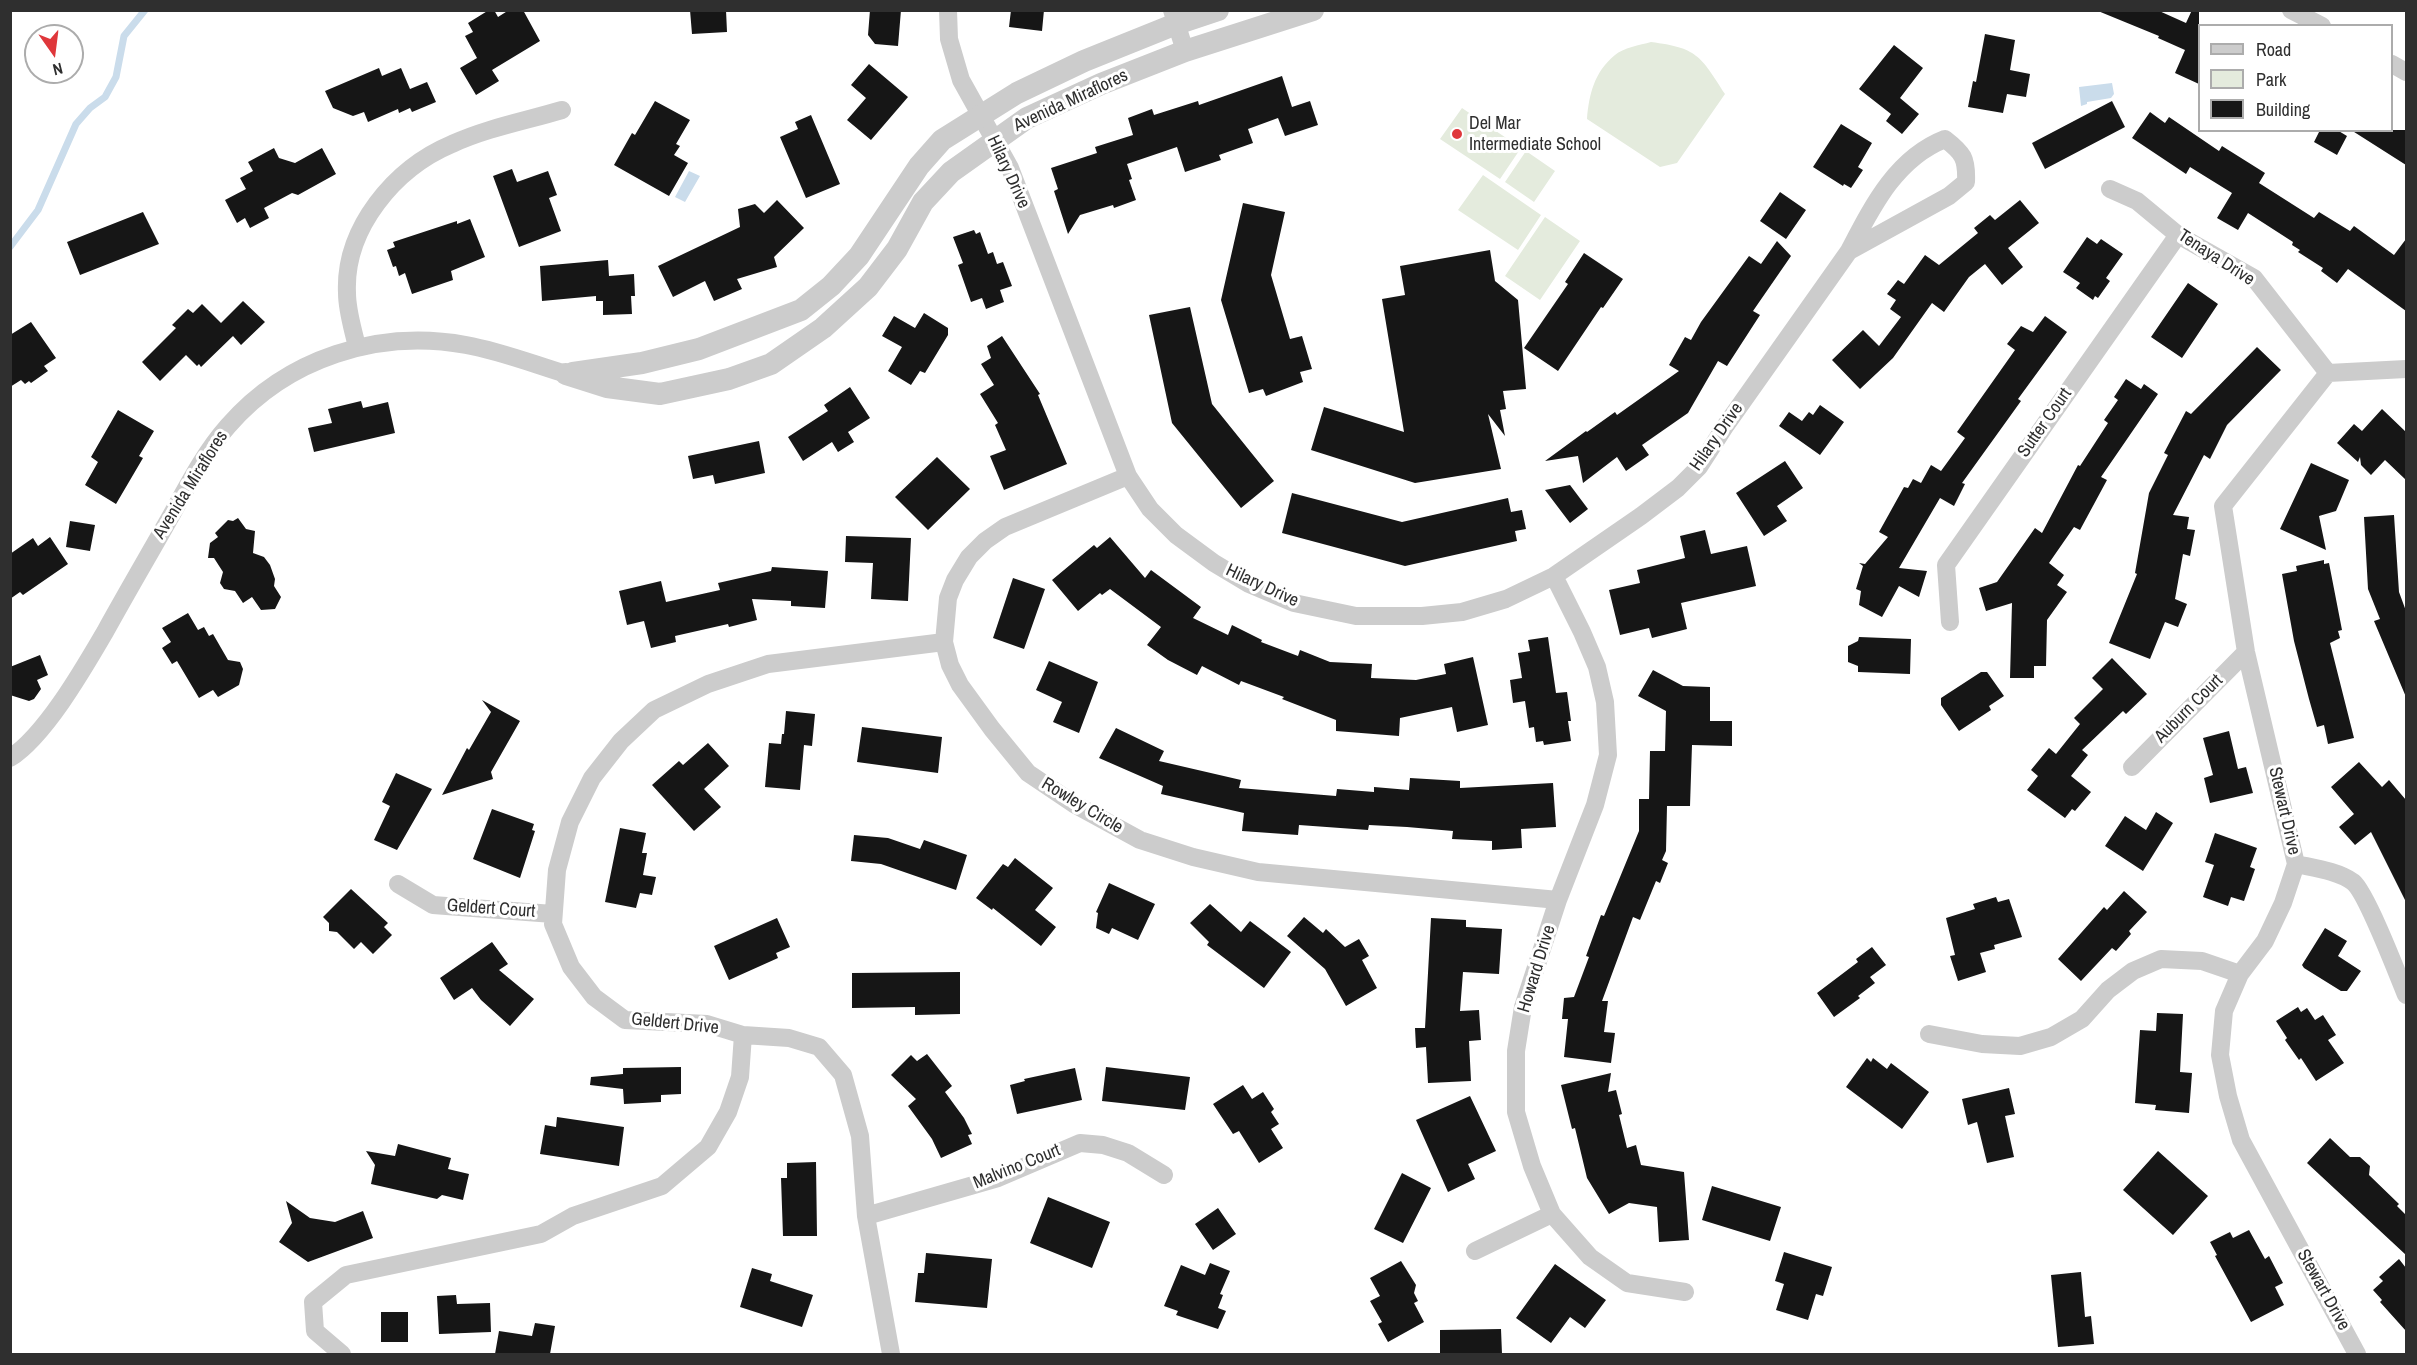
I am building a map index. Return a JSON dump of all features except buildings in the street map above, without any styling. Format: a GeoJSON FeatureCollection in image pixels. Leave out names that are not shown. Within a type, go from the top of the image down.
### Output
{"type":"FeatureCollection","features":[{"type":"Feature","properties":{"kind":"street","name":"Hilary Drive"},"geometry":{"type":"LineString","coordinates":[[948,10],[949,39],[961,80],[1010,168],[1128,476],[1149,509],[1176,535],[1214,563],[1250,584],[1294,603],[1356,616],[1422,616],[1462,612],[1506,599],[1554,576],[1641,516],[1678,488],[1699,467],[1849,251],[1873,205],[1901,168],[1926,146],[1945,139],[1960,150],[1967,166],[1966,182],[1949,196],[1849,251]]}},
{"type":"Feature","properties":{"kind":"street","name":"Avenida Miraflores"},"geometry":{"type":"LineString","coordinates":[[566,375],[642,363],[699,349],[801,310],[831,286],[859,256],[880,228],[919,166],[942,140],[1017,93],[1174,17],[1218,10]]}},
{"type":"Feature","properties":{"kind":"street","name":"Avenida Miraflores"},"geometry":{"type":"LineString","coordinates":[[10,758],[36,734],[84,669],[196,471],[228,426],[248,406],[283,379],[321,359],[357,347],[416,341],[458,344],[494,351],[607,387],[660,394],[729,379],[771,364],[823,328],[868,287],[897,249],[923,202],[951,172],[1027,118],[1090,88],[1185,51],[1312,10]]}},
{"type":"Feature","properties":{"kind":"street"},"geometry":{"type":"LineString","coordinates":[[2291,10],[2318,24]]}},
{"type":"Feature","properties":{"kind":"street"},"geometry":{"type":"LineString","coordinates":[[1174,17],[1185,51]]}},
{"type":"Feature","properties":{"kind":"street"},"geometry":{"type":"LineString","coordinates":[[357,347],[347,292],[350,264],[363,228],[375,207],[391,187],[417,163],[452,143],[562,111]]}},
{"type":"Feature","properties":{"kind":"street","name":"Tenaya Drive"},"geometry":{"type":"LineString","coordinates":[[2110,189],[2137,201],[2178,235],[2254,278],[2328,373]]}},
{"type":"Feature","properties":{"kind":"street","name":"Sutter Court"},"geometry":{"type":"LineString","coordinates":[[1950,622],[1946,565],[2178,235]]}},
{"type":"Feature","properties":{"kind":"street"},"geometry":{"type":"LineString","coordinates":[[2328,373],[2406,369]]}},
{"type":"Feature","properties":{"kind":"street","name":"Stewart Drive"},"geometry":{"type":"LineString","coordinates":[[2328,373],[2223,506],[2246,652],[2296,864],[2283,903],[2265,941],[2240,974],[2224,1011],[2220,1055],[2228,1096],[2241,1140],[2357,1354]]}},
{"type":"Feature","properties":{"kind":"street","name":"Rowley Circle"},"geometry":{"type":"LineString","coordinates":[[1128,476],[1005,527],[985,541],[969,557],[955,580],[948,598],[944,642],[950,665],[960,685],[1028,773],[1074,804],[1140,840],[1194,858],[1258,872],[1558,900]]}},
{"type":"Feature","properties":{"kind":"street","name":"Howard Drive"},"geometry":{"type":"LineString","coordinates":[[1554,576],[1597,667],[1605,702],[1608,755],[1595,805],[1558,900],[1523,1007],[1516,1051],[1516,1112],[1532,1166],[1552,1214],[1590,1257],[1627,1283],[1685,1292]]}},
{"type":"Feature","properties":{"kind":"street","name":"Geldert Drive"},"geometry":{"type":"LineString","coordinates":[[891,1354],[867,1216],[860,1136],[843,1075],[819,1047],[789,1038],[743,1035],[706,1024],[625,1020],[594,997],[571,967],[553,924],[557,870],[570,822],[592,778],[621,741],[654,710],[708,684],[768,664],[944,642]]}},
{"type":"Feature","properties":{"kind":"street","name":"Auburn Court"},"geometry":{"type":"LineString","coordinates":[[2132,767],[2246,652]]}},
{"type":"Feature","properties":{"kind":"street"},"geometry":{"type":"LineString","coordinates":[[2296,864],[2325,870],[2354,883],[2368,907],[2406,995]]}},
{"type":"Feature","properties":{"kind":"street","name":"Geldert Court"},"geometry":{"type":"LineString","coordinates":[[398,884],[434,905],[554,914]]}},
{"type":"Feature","properties":{"kind":"street"},"geometry":{"type":"LineString","coordinates":[[1929,1034],[1982,1044],[2020,1047],[2051,1036],[2082,1018],[2108,990],[2133,971],[2161,959],[2202,961],[2240,974]]}},
{"type":"Feature","properties":{"kind":"street"},"geometry":{"type":"LineString","coordinates":[[342,1354],[315,1331],[313,1302],[346,1275],[541,1234],[573,1216],[662,1186],[708,1147],[728,1112],[740,1077],[743,1035]]}},
{"type":"Feature","properties":{"kind":"street","name":"Malvino Court"},"geometry":{"type":"LineString","coordinates":[[867,1216],[998,1178],[1080,1143],[1103,1145],[1128,1153],[1164,1175]]}},
{"type":"Feature","properties":{"kind":"street"},"geometry":{"type":"LineString","coordinates":[[1475,1251],[1552,1214]]}},
{"type":"Feature","properties":{"kind":"green space"},"geometry":{"type":"Polygon","coordinates":[[[1651,42],[1678,47],[1696,56],[1703,62],[1725,94],[1677,163],[1660,167],[1587,119],[1594,84],[1602,69],[1622,50],[1651,42]]]}},
{"type":"Feature","properties":{"kind":"green space"},"geometry":{"type":"Polygon","coordinates":[[[1462,108],[1521,148],[1500,179],[1440,139],[1462,108]]]}},
{"type":"Feature","properties":{"kind":"green space"},"geometry":{"type":"Polygon","coordinates":[[[1526,151],[1555,171],[1534,202],[1505,182],[1526,151]]]}},
{"type":"Feature","properties":{"kind":"green space"},"geometry":{"type":"Polygon","coordinates":[[[1483,175],[1541,215],[1518,250],[1458,210],[1483,175]]]}},
{"type":"Feature","properties":{"kind":"green space"},"geometry":{"type":"Polygon","coordinates":[[[1545,217],[1580,241],[1540,300],[1505,276],[1545,217]]]}},
{"type":"Feature","properties":{"kind":"water"},"geometry":{"type":"Polygon","coordinates":[[[2112,83],[2114,94],[2111,98],[2087,102],[2081,106],[2079,87],[2112,83]]]}},
{"type":"Feature","properties":{"kind":"water"},"geometry":{"type":"Polygon","coordinates":[[[689,171],[700,176],[685,202],[675,197],[689,171]]]}},
{"type":"Feature","properties":{"kind":"waterway"},"geometry":{"type":"LineString","coordinates":[[10,247],[38,210],[76,124],[90,108],[105,97],[116,77],[124,36],[145,10]]}},
{"type":"Feature","properties":{"kind":"place","name":"Del Mar Intermediate School"},"geometry":{"type":"Point","coordinates":[1457,134]}}]}
